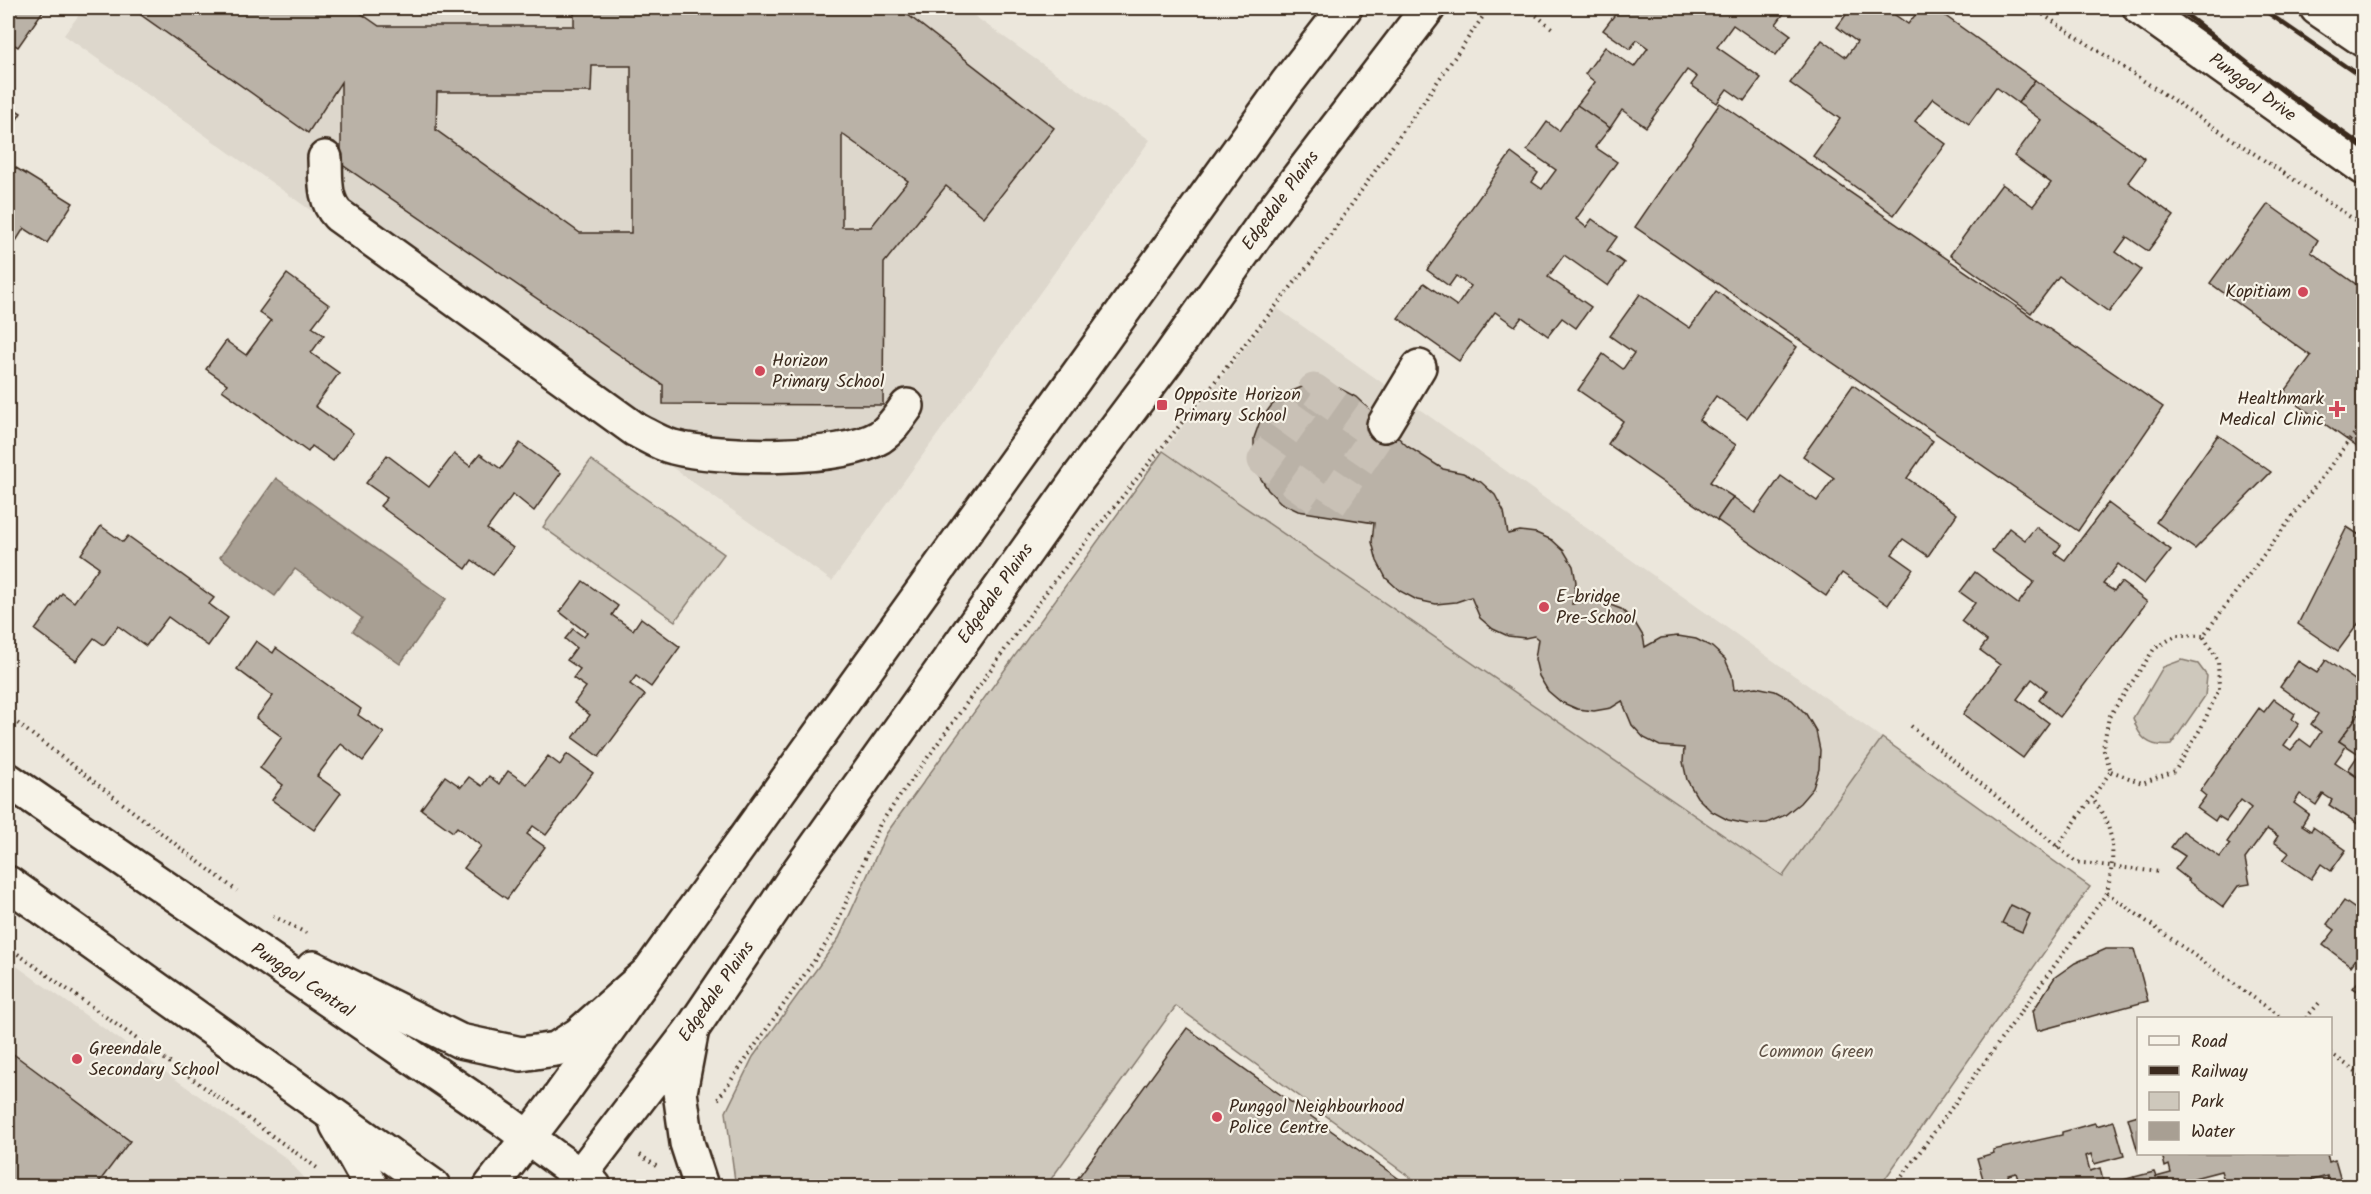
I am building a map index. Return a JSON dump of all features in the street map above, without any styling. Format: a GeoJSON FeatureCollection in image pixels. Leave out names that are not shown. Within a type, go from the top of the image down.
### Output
{"type":"FeatureCollection","features":[{"type":"Feature","properties":{"kind":"street"},"geometry":{"type":"LineString","coordinates":[[491,1186],[530,1138],[1273,102],[1345,8]]}},
{"type":"Feature","properties":{"kind":"street","name":"Edgedale Plains"},"geometry":{"type":"LineString","coordinates":[[582,1183],[692,1029],[801,868],[1080,476],[1168,359],[1269,216],[1428,8]]}},
{"type":"Feature","properties":{"kind":"street","name":"Punggol Drive"},"geometry":{"type":"LineString","coordinates":[[2140,8],[2364,168]]}},
{"type":"Feature","properties":{"kind":"street"},"geometry":{"type":"LineString","coordinates":[[2317,8],[2364,40]]}},
{"type":"Feature","properties":{"kind":"street"},"geometry":{"type":"LineString","coordinates":[[325,158],[326,198],[338,215],[636,430],[672,447],[708,453],[800,456],[851,448],[861,446],[881,436],[894,425],[907,406]]}},
{"type":"Feature","properties":{"kind":"street"},"geometry":{"type":"LineString","coordinates":[[1384,425],[1419,367]]}},
{"type":"Feature","properties":{"kind":"street","name":"Punggol Central"},"geometry":{"type":"LineString","coordinates":[[8,780],[530,1138],[582,1183]]}},
{"type":"Feature","properties":{"kind":"street"},"geometry":{"type":"LineString","coordinates":[[8,884],[433,1186]]}},
{"type":"Feature","properties":{"kind":"street"},"geometry":{"type":"LineString","coordinates":[[206,915],[460,1041],[521,1054],[556,1049],[578,1035],[649,972]]}},
{"type":"Feature","properties":{"kind":"street"},"geometry":{"type":"LineString","coordinates":[[692,1029],[680,1092],[687,1143],[701,1186]]}},
{"type":"Feature","properties":{"kind":"street"},"geometry":{"type":"LineString","coordinates":[[331,1115],[371,1186]]}},
{"type":"Feature","properties":{"kind":"path"},"geometry":{"type":"LineString","coordinates":[[718,1108],[718,1096],[832,935],[880,824],[1052,584],[1311,261],[1489,8]]}},
{"type":"Feature","properties":{"kind":"path"},"geometry":{"type":"LineString","coordinates":[[1527,8],[1552,28]]}},
{"type":"Feature","properties":{"kind":"path"},"geometry":{"type":"LineString","coordinates":[[2033,8],[2364,226]]}},
{"type":"Feature","properties":{"kind":"path"},"geometry":{"type":"LineString","coordinates":[[2203,636],[2364,421]]}},
{"type":"Feature","properties":{"kind":"path"},"geometry":{"type":"LineString","coordinates":[[2177,635],[2203,636],[2218,660],[2219,689],[2201,728],[2175,771],[2142,783],[2111,771],[2103,748],[2109,717],[2154,649],[2177,635]]}},
{"type":"Feature","properties":{"kind":"path"},"geometry":{"type":"LineString","coordinates":[[8,716],[244,896]]}},
{"type":"Feature","properties":{"kind":"path"},"geometry":{"type":"LineString","coordinates":[[1911,726],[2076,862],[2159,872]]}},
{"type":"Feature","properties":{"kind":"path"},"geometry":{"type":"LineString","coordinates":[[2057,847],[2111,771]]}},
{"type":"Feature","properties":{"kind":"path"},"geometry":{"type":"LineString","coordinates":[[1895,1186],[2107,893],[2113,866],[2113,842],[2105,815],[2092,798]]}},
{"type":"Feature","properties":{"kind":"path"},"geometry":{"type":"LineString","coordinates":[[2107,893],[2281,1017]]}},
{"type":"Feature","properties":{"kind":"path"},"geometry":{"type":"LineString","coordinates":[[263,911],[313,937]]}},
{"type":"Feature","properties":{"kind":"path"},"geometry":{"type":"LineString","coordinates":[[8,947],[322,1172]]}},
{"type":"Feature","properties":{"kind":"path"},"geometry":{"type":"LineString","coordinates":[[2307,1017],[2320,1002]]}},
{"type":"Feature","properties":{"kind":"path"},"geometry":{"type":"LineString","coordinates":[[2332,1054],[2364,1077]]}},
{"type":"Feature","properties":{"kind":"shaded area","name":"Horizon Primary School"},"geometry":{"type":"Polygon","coordinates":[[[84,8],[963,8],[1150,140],[832,581],[64,35],[84,8]]]}},
{"type":"Feature","properties":{"kind":"shaded area"},"geometry":{"type":"Polygon","coordinates":[[[1277,308],[1882,738],[1784,876],[1163,451],[1277,308]]]}},
{"type":"Feature","properties":{"kind":"shaded area","name":"Greendale Secondary School"},"geometry":{"type":"Polygon","coordinates":[[[8,960],[286,1158],[312,1186],[8,1186],[8,960]]]}},
{"type":"Feature","properties":{"kind":"green space","name":"Common Green"},"geometry":{"type":"Polygon","coordinates":[[[1163,451],[1783,876],[1882,738],[2090,887],[1880,1186],[1422,1186],[1176,1006],[1046,1186],[740,1186],[735,1181],[726,1112],[753,1057],[839,938],[886,834],[1163,451]]]}},
{"type":"Feature","properties":{"kind":"green space"},"geometry":{"type":"Polygon","coordinates":[[[591,460],[724,554],[675,621],[543,527],[591,460]]]}},
{"type":"Feature","properties":{"kind":"green space"},"geometry":{"type":"Polygon","coordinates":[[[2182,660],[2198,664],[2207,676],[2205,696],[2171,745],[2151,743],[2138,731],[2133,718],[2163,667],[2182,660]]]}},
{"type":"Feature","properties":{"kind":"water"},"geometry":{"type":"Polygon","coordinates":[[[276,478],[446,599],[400,664],[353,631],[362,618],[295,569],[275,596],[220,557],[276,478]]]}},
{"type":"Feature","properties":{"kind":"building"},"geometry":{"type":"Polygon","coordinates":[[[8,8],[45,8],[18,47],[8,41],[8,8]]]}},
{"type":"Feature","properties":{"kind":"building"},"geometry":{"type":"Polygon","coordinates":[[[146,8],[353,8],[379,26],[574,26],[574,8],[899,8],[1054,128],[984,217],[946,186],[884,263],[883,405],[663,404],[663,385],[341,164],[341,82],[308,133],[141,15],[146,8]],[[592,66],[591,92],[437,92],[436,130],[580,233],[631,233],[631,66],[592,66]],[[842,134],[842,227],[871,227],[908,181],[842,134]]]}},
{"type":"Feature","properties":{"kind":"building"},"geometry":{"type":"Polygon","coordinates":[[[1620,8],[1788,8],[1776,24],[1791,35],[1776,55],[1733,25],[1717,47],[1761,78],[1744,101],[1727,89],[1717,103],[1691,85],[1697,77],[1687,70],[1646,127],[1622,110],[1610,128],[1577,105],[1595,82],[1585,74],[1605,47],[1634,67],[1648,48],[1637,40],[1630,49],[1603,30],[1620,8]]]}},
{"type":"Feature","properties":{"kind":"building"},"geometry":{"type":"Polygon","coordinates":[[[1851,8],[1885,8],[1908,24],[1921,8],[1934,8],[2035,80],[2018,103],[1996,87],[1969,124],[1933,98],[1915,121],[1946,144],[1894,215],[1813,156],[1840,119],[1790,83],[1822,40],[1846,57],[1857,42],[1837,27],[1851,8]]]}},
{"type":"Feature","properties":{"kind":"building"},"geometry":{"type":"Polygon","coordinates":[[[2035,80],[2145,159],[2128,182],[2174,216],[2148,251],[2127,237],[2116,252],[2141,270],[2109,312],[2059,276],[2031,313],[1950,255],[2002,184],[2033,206],[2051,183],[2014,156],[2041,120],[2018,103],[2035,80]]]}},
{"type":"Feature","properties":{"kind":"building"},"geometry":{"type":"Polygon","coordinates":[[[1720,103],[2163,407],[2078,531],[1635,227],[1720,103]]]}},
{"type":"Feature","properties":{"kind":"building"},"geometry":{"type":"Polygon","coordinates":[[[8,105],[21,113],[8,134],[8,105]]]}},
{"type":"Feature","properties":{"kind":"building"},"geometry":{"type":"Polygon","coordinates":[[[1577,105],[1610,128],[1595,147],[1617,162],[1576,219],[1586,227],[1592,219],[1617,237],[1607,251],[1624,263],[1608,286],[1564,255],[1548,277],[1591,307],[1576,328],[1562,318],[1548,336],[1522,317],[1515,326],[1495,312],[1459,361],[1398,318],[1424,283],[1457,306],[1471,286],[1456,276],[1449,286],[1427,270],[1511,153],[1538,173],[1532,182],[1542,189],[1556,170],[1527,150],[1547,122],[1559,131],[1577,105]]]}},
{"type":"Feature","properties":{"kind":"building"},"geometry":{"type":"Polygon","coordinates":[[[8,163],[73,203],[47,243],[24,228],[8,254],[8,163]]]}},
{"type":"Feature","properties":{"kind":"building"},"geometry":{"type":"Polygon","coordinates":[[[2268,204],[2318,240],[2311,252],[2364,290],[2364,452],[2283,394],[2311,356],[2210,283],[2268,204]]]}},
{"type":"Feature","properties":{"kind":"building"},"geometry":{"type":"Polygon","coordinates":[[[287,274],[329,305],[312,327],[324,335],[311,353],[339,373],[315,406],[353,433],[333,461],[312,446],[308,452],[222,390],[227,384],[206,369],[226,341],[246,355],[271,321],[259,312],[287,274]]]}},
{"type":"Feature","properties":{"kind":"building"},"geometry":{"type":"Polygon","coordinates":[[[1716,291],[1797,347],[1747,418],[1716,396],[1699,420],[1736,445],[1710,482],[1733,497],[1717,520],[1608,444],[1623,421],[1578,390],[1603,354],[1623,369],[1634,353],[1610,336],[1640,294],[1690,328],[1716,291]]]}},
{"type":"Feature","properties":{"kind":"building","name":"E-bridge Pre-School"},"geometry":{"type":"Polygon","coordinates":[[[1321,385],[1339,388],[1356,397],[1407,446],[1443,469],[1463,473],[1481,482],[1495,495],[1504,512],[1508,534],[1520,531],[1536,533],[1552,540],[1564,551],[1573,566],[1576,582],[1572,604],[1588,601],[1605,603],[1621,609],[1634,621],[1643,636],[1645,647],[1661,638],[1678,636],[1696,639],[1712,647],[1725,659],[1732,675],[1734,690],[1756,687],[1775,691],[1792,700],[1806,714],[1816,731],[1820,750],[1819,769],[1813,788],[1785,815],[1767,823],[1747,824],[1728,820],[1711,811],[1697,797],[1687,780],[1683,762],[1684,748],[1660,746],[1644,738],[1632,725],[1622,701],[1611,708],[1594,711],[1577,709],[1561,702],[1548,691],[1539,676],[1535,659],[1538,639],[1534,636],[1525,638],[1508,636],[1493,629],[1480,618],[1471,597],[1456,602],[1436,604],[1417,600],[1400,591],[1386,578],[1377,561],[1372,542],[1374,523],[1298,511],[1281,503],[1268,490],[1258,474],[1254,457],[1254,438],[1260,421],[1271,406],[1285,394],[1302,387],[1321,385]]]}},
{"type":"Feature","properties":{"kind":"building"},"geometry":{"type":"Polygon","coordinates":[[[1853,385],[1933,441],[1907,478],[1957,514],[1928,556],[1903,539],[1892,554],[1913,569],[1888,605],[1842,573],[1826,596],[1717,520],[1733,497],[1755,513],[1781,476],[1817,501],[1834,478],[1803,456],[1853,385]]]}},
{"type":"Feature","properties":{"kind":"building"},"geometry":{"type":"Polygon","coordinates":[[[2218,435],[2271,472],[2195,549],[2156,522],[2218,435]]]}},
{"type":"Feature","properties":{"kind":"building"},"geometry":{"type":"Polygon","coordinates":[[[520,443],[561,473],[534,511],[513,494],[487,529],[513,548],[493,575],[472,560],[466,569],[380,506],[387,498],[366,483],[387,455],[429,487],[454,454],[470,466],[480,454],[501,469],[520,443]]]}},
{"type":"Feature","properties":{"kind":"building"},"geometry":{"type":"Polygon","coordinates":[[[2108,503],[2171,550],[2144,584],[2118,564],[2103,584],[2114,591],[2121,582],[2147,602],[2060,717],[2039,700],[2046,690],[2032,679],[2017,699],[2049,723],[2023,758],[1963,714],[2000,665],[1980,650],[1987,641],[1961,621],[1975,603],[1960,592],[1975,572],[2018,604],[2034,582],[1992,551],[2009,528],[2025,540],[2036,527],[2061,545],[2055,553],[2065,560],[2108,503]]]}},
{"type":"Feature","properties":{"kind":"building"},"geometry":{"type":"Polygon","coordinates":[[[101,526],[123,542],[128,536],[214,598],[209,604],[228,618],[208,646],[168,617],[146,646],[118,626],[104,645],[94,638],[76,661],[35,630],[62,593],[74,602],[99,567],[81,554],[101,526]]]}},
{"type":"Feature","properties":{"kind":"building"},"geometry":{"type":"Polygon","coordinates":[[[2347,527],[2364,538],[2364,616],[2338,651],[2298,624],[2347,527]]]}},
{"type":"Feature","properties":{"kind":"building"},"geometry":{"type":"Polygon","coordinates":[[[583,581],[618,606],[612,615],[633,630],[641,618],[680,647],[651,687],[636,676],[630,684],[645,695],[599,757],[573,738],[590,715],[574,703],[586,687],[573,678],[580,669],[567,660],[576,648],[565,639],[573,629],[584,637],[587,633],[560,612],[583,581]]]}},
{"type":"Feature","properties":{"kind":"building"},"geometry":{"type":"Polygon","coordinates":[[[256,641],[273,653],[276,648],[361,709],[358,715],[384,733],[363,761],[341,744],[317,776],[341,793],[314,830],[272,800],[283,785],[260,768],[282,737],[256,718],[273,696],[237,669],[256,641]]]}},
{"type":"Feature","properties":{"kind":"building"},"geometry":{"type":"Polygon","coordinates":[[[2326,660],[2362,685],[2358,692],[2364,696],[2364,707],[2339,741],[2347,745],[2335,762],[2364,782],[2364,828],[2329,805],[2332,800],[2323,794],[2316,805],[2300,794],[2294,803],[2309,814],[2302,825],[2311,831],[2313,827],[2346,850],[2331,871],[2321,864],[2311,879],[2283,860],[2289,853],[2274,842],[2278,836],[2267,829],[2245,859],[2250,884],[2238,886],[2223,907],[2175,869],[2185,856],[2171,847],[2183,831],[2220,857],[2230,844],[2227,842],[2251,808],[2241,800],[2226,821],[2218,816],[2215,821],[2197,808],[2206,796],[2200,791],[2259,708],[2264,712],[2274,699],[2295,714],[2292,719],[2299,724],[2284,745],[2291,750],[2300,739],[2311,747],[2321,732],[2311,724],[2318,714],[2280,687],[2298,661],[2317,673],[2326,660]]]}},
{"type":"Feature","properties":{"kind":"building"},"geometry":{"type":"Polygon","coordinates":[[[2364,707],[2364,781],[2348,770],[2359,754],[2339,741],[2364,707]]]}},
{"type":"Feature","properties":{"kind":"building"},"geometry":{"type":"Polygon","coordinates":[[[567,754],[593,773],[546,835],[533,826],[527,834],[545,847],[507,899],[464,868],[481,846],[457,827],[453,832],[421,809],[445,776],[461,787],[469,777],[482,786],[489,776],[499,784],[508,771],[527,784],[548,756],[560,765],[567,754]]]}},
{"type":"Feature","properties":{"kind":"building"},"geometry":{"type":"Polygon","coordinates":[[[2344,901],[2364,915],[2364,954],[2361,952],[2351,966],[2323,945],[2335,930],[2327,924],[2344,901]]]}},
{"type":"Feature","properties":{"kind":"building"},"geometry":{"type":"Polygon","coordinates":[[[2011,905],[2030,914],[2022,932],[2002,923],[2011,905]]]}},
{"type":"Feature","properties":{"kind":"building"},"geometry":{"type":"Polygon","coordinates":[[[2106,949],[2134,949],[2148,1001],[2037,1031],[2033,1011],[2055,977],[2075,963],[2106,949]]]}},
{"type":"Feature","properties":{"kind":"building"},"geometry":{"type":"Polygon","coordinates":[[[2364,974],[2364,995],[2353,988],[2364,974]]]}},
{"type":"Feature","properties":{"kind":"building"},"geometry":{"type":"Polygon","coordinates":[[[1187,1028],[1409,1186],[1072,1186],[1187,1028]]]}},
{"type":"Feature","properties":{"kind":"building"},"geometry":{"type":"Polygon","coordinates":[[[8,1050],[130,1141],[96,1186],[8,1186],[8,1050]]]}},
{"type":"Feature","properties":{"kind":"building"},"geometry":{"type":"Polygon","coordinates":[[[2137,1115],[2137,1149],[2128,1118],[2137,1115]]]}},
{"type":"Feature","properties":{"kind":"building"},"geometry":{"type":"Polygon","coordinates":[[[2114,1121],[2124,1156],[2094,1164],[2091,1154],[2086,1156],[2090,1171],[2100,1168],[2103,1181],[2098,1183],[2099,1186],[2020,1186],[2016,1173],[2008,1175],[2010,1184],[1985,1186],[1977,1158],[1994,1153],[1993,1150],[2062,1135],[2062,1132],[2095,1123],[2096,1126],[2114,1121]]]}},
{"type":"Feature","properties":{"kind":"building"},"geometry":{"type":"Polygon","coordinates":[[[2162,1155],[2327,1155],[2329,1162],[2335,1160],[2341,1181],[2329,1184],[2327,1176],[2306,1182],[2307,1186],[2226,1186],[2221,1171],[2194,1178],[2196,1186],[2137,1186],[2134,1177],[2154,1172],[2156,1177],[2171,1173],[2169,1165],[2165,1167],[2162,1155]]]}},
{"type":"Feature","properties":{"kind":"building"},"geometry":{"type":"Polygon","coordinates":[[[2134,1177],[2137,1186],[2117,1186],[2116,1182],[2134,1177]]]}},
{"type":"Feature","properties":{"kind":"tunnel"},"geometry":{"type":"LineString","coordinates":[[1377,435],[1314,390],[1264,460],[1329,506],[1384,425]]}},
{"type":"Feature","properties":{"kind":"railway"},"geometry":{"type":"LineString","coordinates":[[2178,8],[2292,98],[2364,149]]}},
{"type":"Feature","properties":{"kind":"railway"},"geometry":{"type":"LineString","coordinates":[[2261,8],[2364,79]]}},
{"type":"Feature","properties":{"kind":"place","name":"Kopitiam"},"geometry":{"type":"Point","coordinates":[2303,292]}},
{"type":"Feature","properties":{"kind":"place","name":"Horizon Primary School"},"geometry":{"type":"Point","coordinates":[760,371]}},
{"type":"Feature","properties":{"kind":"place","name":"Opposite Horizon Primary School"},"geometry":{"type":"Point","coordinates":[1162,405]}},
{"type":"Feature","properties":{"kind":"place","name":"Healthmark Medical Clinic"},"geometry":{"type":"Point","coordinates":[2337,409]}},
{"type":"Feature","properties":{"kind":"place","name":"E-bridge Pre-School"},"geometry":{"type":"Point","coordinates":[1544,607]}},
{"type":"Feature","properties":{"kind":"place","name":"Greendale Secondary School"},"geometry":{"type":"Point","coordinates":[77,1059]}},
{"type":"Feature","properties":{"kind":"place","name":"Punggol Neighbourhood Police Centre"},"geometry":{"type":"Point","coordinates":[1217,1117]}}]}
